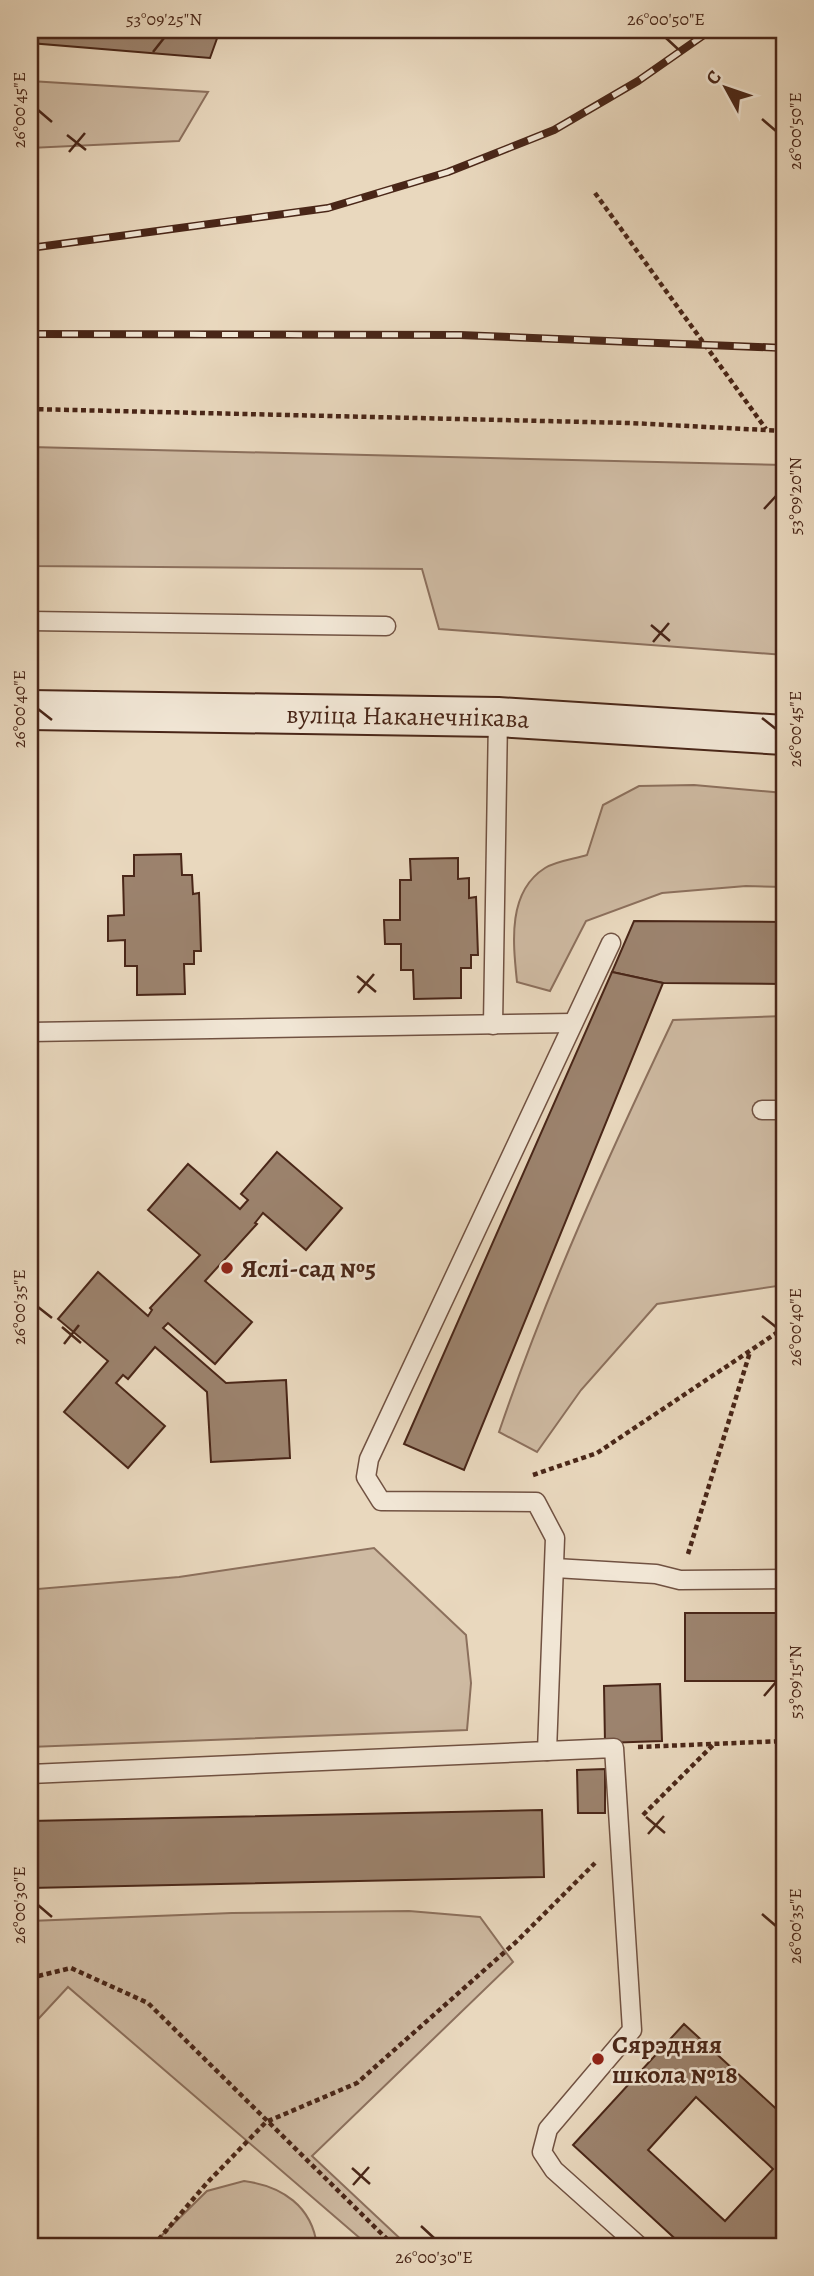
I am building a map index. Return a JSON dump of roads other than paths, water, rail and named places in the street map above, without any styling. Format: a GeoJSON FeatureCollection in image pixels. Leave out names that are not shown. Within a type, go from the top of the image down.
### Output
{"type":"FeatureCollection","features":[{"type":"Feature","properties":{"kind":"main road","name":"вуліца Наканечнікава"},"geometry":{"type":"LineString","coordinates":[[30,710],[498,717],[784,735]]}},
{"type":"Feature","properties":{"kind":"lane"},"geometry":{"type":"LineString","coordinates":[[30,621],[386,626]]}},
{"type":"Feature","properties":{"kind":"lane"},"geometry":{"type":"LineString","coordinates":[[493,1025],[498,717]]}},
{"type":"Feature","properties":{"kind":"lane"},"geometry":{"type":"LineString","coordinates":[[547,1751],[555,1538],[536,1502],[381,1501],[366,1477],[369,1459],[611,943]]}},
{"type":"Feature","properties":{"kind":"lane"},"geometry":{"type":"LineString","coordinates":[[30,1032],[573,1023]]}},
{"type":"Feature","properties":{"kind":"lane"},"geometry":{"type":"LineString","coordinates":[[762,1110],[784,1110]]}},
{"type":"Feature","properties":{"kind":"lane"},"geometry":{"type":"LineString","coordinates":[[555,1568],[656,1574],[680,1580],[784,1578]]}},
{"type":"Feature","properties":{"kind":"lane"},"geometry":{"type":"LineString","coordinates":[[30,1774],[614,1748],[632,2030],[548,2129],[542,2152],[554,2170],[639,2246]]}},
{"type":"Feature","properties":{"kind":"railway"},"geometry":{"type":"LineString","coordinates":[[30,248],[328,208],[448,172],[554,130],[638,81],[711,30]]}},
{"type":"Feature","properties":{"kind":"railway"},"geometry":{"type":"LineString","coordinates":[[30,334],[460,335],[784,348]]}},
{"type":"Feature","properties":{"kind":"place","name":"Яслі-сад №5"},"geometry":{"type":"Point","coordinates":[227,1268]}},
{"type":"Feature","properties":{"kind":"place","name":"Сярэдняя школа №18"},"geometry":{"type":"Point","coordinates":[598,2059]}}]}
